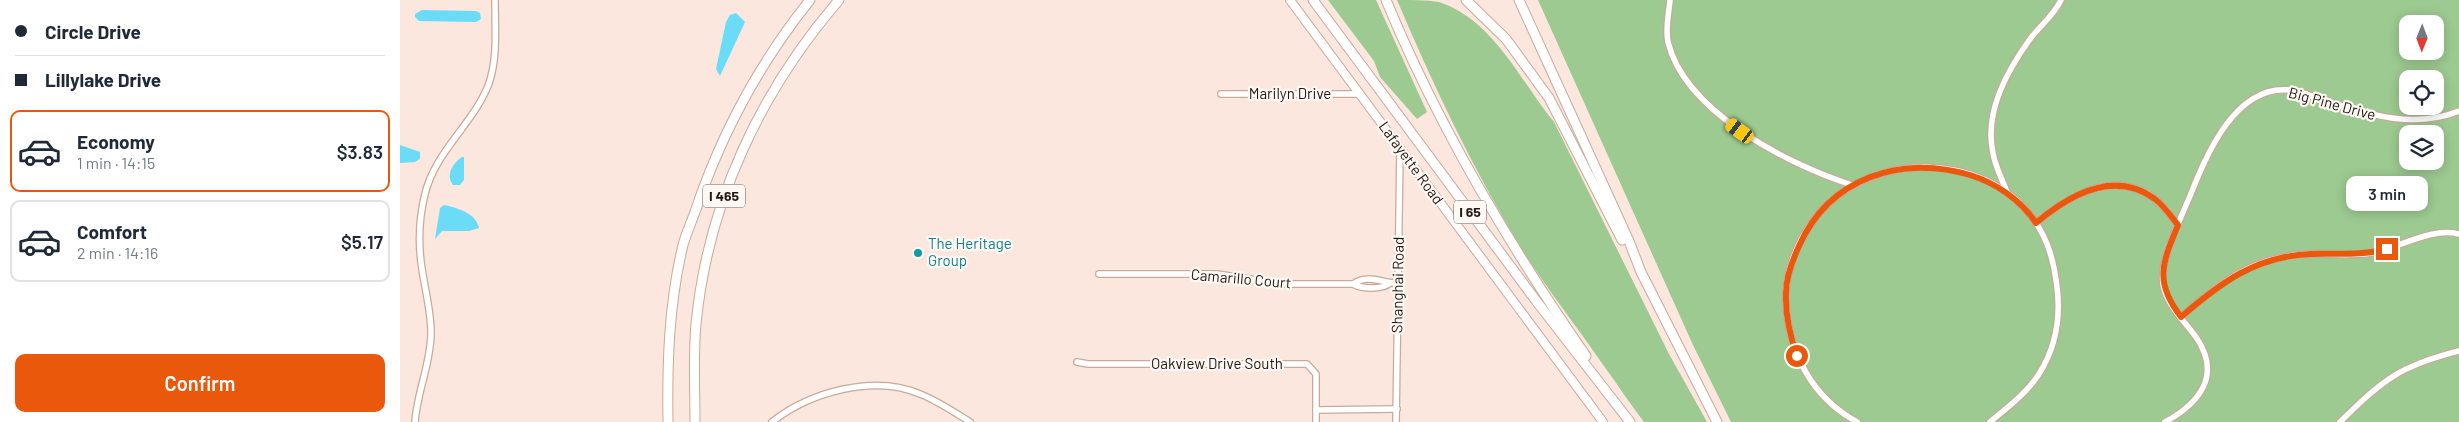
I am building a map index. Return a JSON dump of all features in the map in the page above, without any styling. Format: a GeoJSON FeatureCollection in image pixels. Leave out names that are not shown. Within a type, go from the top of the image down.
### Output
{"type":"FeatureCollection","features":[{"type":"Feature","properties":{"kind":"highway","name":"I 465"},"geometry":{"type":"LineString","coordinates":[[668,422],[669,338],[684,242],[709,172],[735,112],[764,61],[810,0]]}},
{"type":"Feature","properties":{"kind":"highway","name":"I 465"},"geometry":{"type":"LineString","coordinates":[[696,422],[694,362],[697,315],[706,259],[723,200],[738,158],[777,83],[802,46],[839,0]]}},
{"type":"Feature","properties":{"kind":"highway","name":"I 65"},"geometry":{"type":"LineString","coordinates":[[1313,0],[1532,294],[1631,422]]}},
{"type":"Feature","properties":{"kind":"highway"},"geometry":{"type":"LineString","coordinates":[[1386,0],[1430,95],[1493,210],[1555,312],[1631,422]]}},
{"type":"Feature","properties":{"kind":"highway"},"geometry":{"type":"LineString","coordinates":[[1466,0],[1506,39],[1545,91],[1641,272],[1717,422]]}},
{"type":"Feature","properties":{"kind":"highway"},"geometry":{"type":"LineString","coordinates":[[1519,0],[1629,241],[1641,272]]}},
{"type":"Feature","properties":{"kind":"main road","name":"Lafayette Road"},"geometry":{"type":"LineString","coordinates":[[1290,0],[1602,422]]}},
{"type":"Feature","properties":{"kind":"street"},"geometry":{"type":"LineString","coordinates":[[416,422],[431,332],[420,248],[423,202],[430,179],[439,160],[478,105],[488,84],[494,59],[495,0]]}},
{"type":"Feature","properties":{"kind":"street"},"geometry":{"type":"LineString","coordinates":[[1670,0],[1666,30],[1670,47],[1684,75],[1708,104],[1735,127],[1769,148],[1799,164],[1852,185]]}},
{"type":"Feature","properties":{"kind":"street"},"geometry":{"type":"LineString","coordinates":[[2007,194],[1992,150],[1992,128],[1995,109],[2001,88],[2015,62],[2061,0]]}},
{"type":"Feature","properties":{"kind":"street","name":"Big Pine Drive"},"geometry":{"type":"LineString","coordinates":[[2165,422],[2184,412],[2193,403],[2200,393],[2206,376],[2206,361],[2201,346],[2168,298],[2163,278],[2167,254],[2209,150],[2220,132],[2240,110],[2264,95],[2292,90],[2358,111],[2402,120],[2435,118],[2459,111]]}},
{"type":"Feature","properties":{"kind":"street","name":"Marilyn Drive"},"geometry":{"type":"LineString","coordinates":[[1221,94],[1360,94]]}},
{"type":"Feature","properties":{"kind":"street","name":"Shanghai Road"},"geometry":{"type":"LineString","coordinates":[[1396,422],[1400,148]]}},
{"type":"Feature","properties":{"kind":"street"},"geometry":{"type":"LineString","coordinates":[[1857,422],[1832,405],[1819,392],[1805,371],[1790,332],[1786,296],[1790,269],[1803,236],[1825,207],[1852,185],[1887,171],[1927,167],[1974,176],[2007,194],[2026,210],[2036,223],[2048,244],[2054,268],[2059,306],[2056,334],[2045,363],[2032,383],[1990,422]]}},
{"type":"Feature","properties":{"kind":"street"},"geometry":{"type":"LineString","coordinates":[[2036,223],[2077,195],[2094,188],[2109,185],[2130,188],[2145,193],[2160,204],[2178,225]]}},
{"type":"Feature","properties":{"kind":"street"},"geometry":{"type":"LineString","coordinates":[[2181,317],[2224,281],[2244,269],[2270,260],[2303,254],[2364,254],[2442,233],[2459,234]]}},
{"type":"Feature","properties":{"kind":"street","name":"Camarillo Court"},"geometry":{"type":"LineString","coordinates":[[1099,274],[1211,274],[1284,284],[1354,284],[1360,280],[1386,280],[1390,283],[1398,283]]}},
{"type":"Feature","properties":{"kind":"street"},"geometry":{"type":"LineString","coordinates":[[2340,422],[2392,375],[2416,363],[2459,351]]}},
{"type":"Feature","properties":{"kind":"street","name":"Oakview Drive South"},"geometry":{"type":"LineString","coordinates":[[1077,362],[1088,364],[1307,364],[1316,374],[1316,422]]}},
{"type":"Feature","properties":{"kind":"street"},"geometry":{"type":"LineString","coordinates":[[772,422],[808,400],[838,390],[862,386],[888,387],[919,393],[970,422]]}},
{"type":"Feature","properties":{"kind":"street"},"geometry":{"type":"LineString","coordinates":[[1316,410],[1397,409]]}},
{"type":"Feature","properties":{"kind":"green space"},"geometry":{"type":"Polygon","coordinates":[[[1328,0],[1376,0],[1427,112],[1417,119],[1380,77],[1374,61],[1328,0]]]}},
{"type":"Feature","properties":{"kind":"green space"},"geometry":{"type":"Polygon","coordinates":[[[1397,0],[1439,2],[1458,11],[1491,37],[1504,53],[1554,122],[1669,354],[1707,422],[1644,422],[1541,278],[1503,218],[1454,126],[1397,0]]]}},
{"type":"Feature","properties":{"kind":"green space"},"geometry":{"type":"Polygon","coordinates":[[[1538,0],[2459,0],[2459,422],[1731,422],[1693,345],[1538,0]]]}},
{"type":"Feature","properties":{"kind":"water"},"geometry":{"type":"Polygon","coordinates":[[[422,10],[476,11],[480,13],[481,19],[476,22],[419,21],[415,14],[422,10]]]}},
{"type":"Feature","properties":{"kind":"water"},"geometry":{"type":"Polygon","coordinates":[[[736,13],[745,22],[720,76],[716,69],[726,22],[730,15],[736,13]]]}},
{"type":"Feature","properties":{"kind":"water"},"geometry":{"type":"Polygon","coordinates":[[[400,145],[420,152],[420,159],[415,162],[400,163],[400,145]]]}},
{"type":"Feature","properties":{"kind":"water"},"geometry":{"type":"Polygon","coordinates":[[[464,157],[464,180],[460,185],[453,185],[450,173],[456,162],[464,157]]]}},
{"type":"Feature","properties":{"kind":"water"},"geometry":{"type":"Polygon","coordinates":[[[444,205],[470,215],[474,218],[479,228],[469,231],[442,231],[435,239],[440,208],[444,205]]]}},
{"type":"Feature","properties":{"kind":"place","name":"The Heritage Group"},"geometry":{"type":"Point","coordinates":[918,253]}},
{"type":"Feature","properties":{"kind":"route"},"geometry":{"type":"LineString","coordinates":[[1797,356],[1789,328],[1786,293],[1790,269],[1803,236],[1820,212],[1842,192],[1868,177],[1897,169],[1927,167],[1961,172],[1976,177],[1990,183],[2012,197],[2036,223],[2068,200],[2094,188],[2120,186],[2145,193],[2156,200],[2178,225],[2167,254],[2163,278],[2168,298],[2181,317],[2221,283],[2244,269],[2261,263],[2295,255],[2356,255],[2387,249]]}}]}
